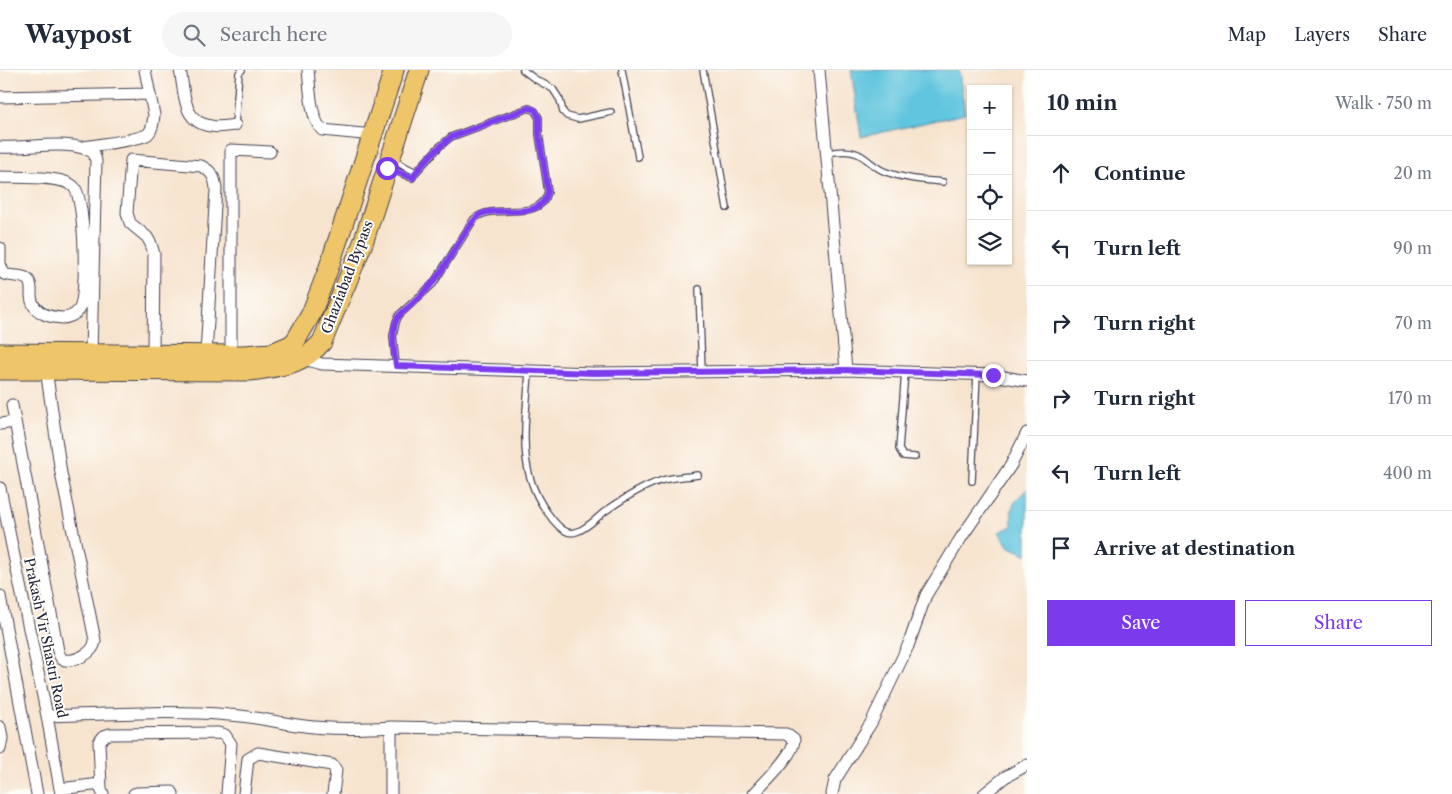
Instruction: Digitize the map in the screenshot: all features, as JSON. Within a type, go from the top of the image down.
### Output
[{"type":"highway","name":"Ghaziabad Bypass","points":[[0,353],[231,355],[272,353],[291,345],[296,340],[314,305],[394,70]]},
{"type":"highway","name":"Ghaziabad Bypass","points":[[0,370],[251,371],[286,365],[303,359],[312,353],[322,342],[345,288],[371,217],[419,70]]},
{"type":"highway","points":[[357,182],[380,189]]},
{"type":"highway","points":[[348,209],[371,217]]},
{"type":"street","points":[[0,148],[83,147],[146,135],[150,132],[153,123],[150,94],[144,70]]},
{"type":"street","points":[[180,70],[187,108],[196,122],[212,127],[235,125]]},
{"type":"street","points":[[308,70],[314,117],[317,125],[322,130],[373,135]]},
{"type":"street","points":[[819,70],[846,370]]},
{"type":"street","points":[[0,97],[150,94]]},
{"type":"street","points":[[83,147],[94,153],[96,161],[91,353]]},
{"type":"street","points":[[231,355],[231,150],[270,152]]},
{"type":"street","points":[[153,354],[154,254],[147,237],[130,224],[127,213],[131,160],[201,166],[209,170],[216,180],[206,354]]},
{"type":"street","points":[[0,178],[59,180],[74,186],[81,205],[84,270],[83,296],[80,310],[64,318],[47,316],[40,312],[34,307],[29,282],[25,278],[4,274],[0,264],[0,248]]},
{"type":"street","points":[[303,359],[322,364],[593,373],[846,370],[977,374],[1027,381]]},
{"type":"street","points":[[12,405],[58,652],[64,660],[85,655],[92,650],[95,640],[61,474],[46,369]]},
{"type":"street","points":[[0,424],[15,422]]},
{"type":"street","points":[[832,794],[835,780],[875,715],[908,646],[926,595],[961,538],[1011,465],[1027,433]]},
{"type":"street","name":"Prakash Vir Shastri Road","points":[[0,488],[48,716],[61,792]]},
{"type":"street","points":[[0,596],[37,794]]},
{"type":"street","points":[[48,716],[196,712],[332,729],[391,727],[786,734],[794,740],[794,746],[754,794]]},
{"type":"street","points":[[391,727],[391,794]]},
{"type":"street","points":[[0,728],[2,738],[0,749]]},
{"type":"street","points":[[61,792],[102,789],[99,742],[104,736],[110,734],[218,733],[225,735],[232,744],[227,794]]},
{"type":"street","points":[[244,794],[248,759],[258,752],[332,765],[336,770],[333,794]]},
{"type":"street","points":[[984,794],[1005,777],[1027,765]]},
{"type":"street","points":[[134,794],[172,792],[173,794]]},
{"type":"lane","points":[[235,125],[239,73],[242,70]]},
{"type":"lane","points":[[523,70],[535,80],[553,89],[560,100],[563,112],[567,116],[578,119],[611,112]]},
{"type":"lane","points":[[622,70],[638,156]]},
{"type":"lane","points":[[703,70],[727,208]]},
{"type":"lane","points":[[389,163],[412,178],[439,147],[451,137],[529,108],[535,110],[539,118],[539,134],[548,192],[546,201],[542,205],[517,211],[480,214],[474,219],[433,284],[399,315],[393,336],[396,366]]},
{"type":"lane","points":[[826,153],[848,151],[860,154],[874,166],[908,180],[943,182]]},
{"type":"lane","points":[[389,163],[416,172]]},
{"type":"lane","points":[[698,289],[702,372]]},
{"type":"lane","points":[[529,371],[524,451],[528,470],[533,488],[539,500],[552,519],[567,532],[578,532],[626,498],[661,480],[698,475]]},
{"type":"lane","points":[[905,372],[899,449],[903,456],[915,456]]},
{"type":"lane","points":[[972,481],[977,374]]},
{"type":"water","points":[[851,70],[959,70],[965,114],[861,137]]},
{"type":"water","points":[[1027,489],[1027,555],[1008,546],[999,532],[1012,526],[1012,509],[1018,497]]},
{"type":"route","points":[[387,168],[413,178],[432,154],[451,137],[529,108],[535,110],[539,118],[539,134],[548,192],[546,201],[542,205],[532,208],[517,211],[490,212],[480,214],[474,219],[433,284],[399,315],[393,336],[396,366],[593,373],[846,370],[993,375]]}]
